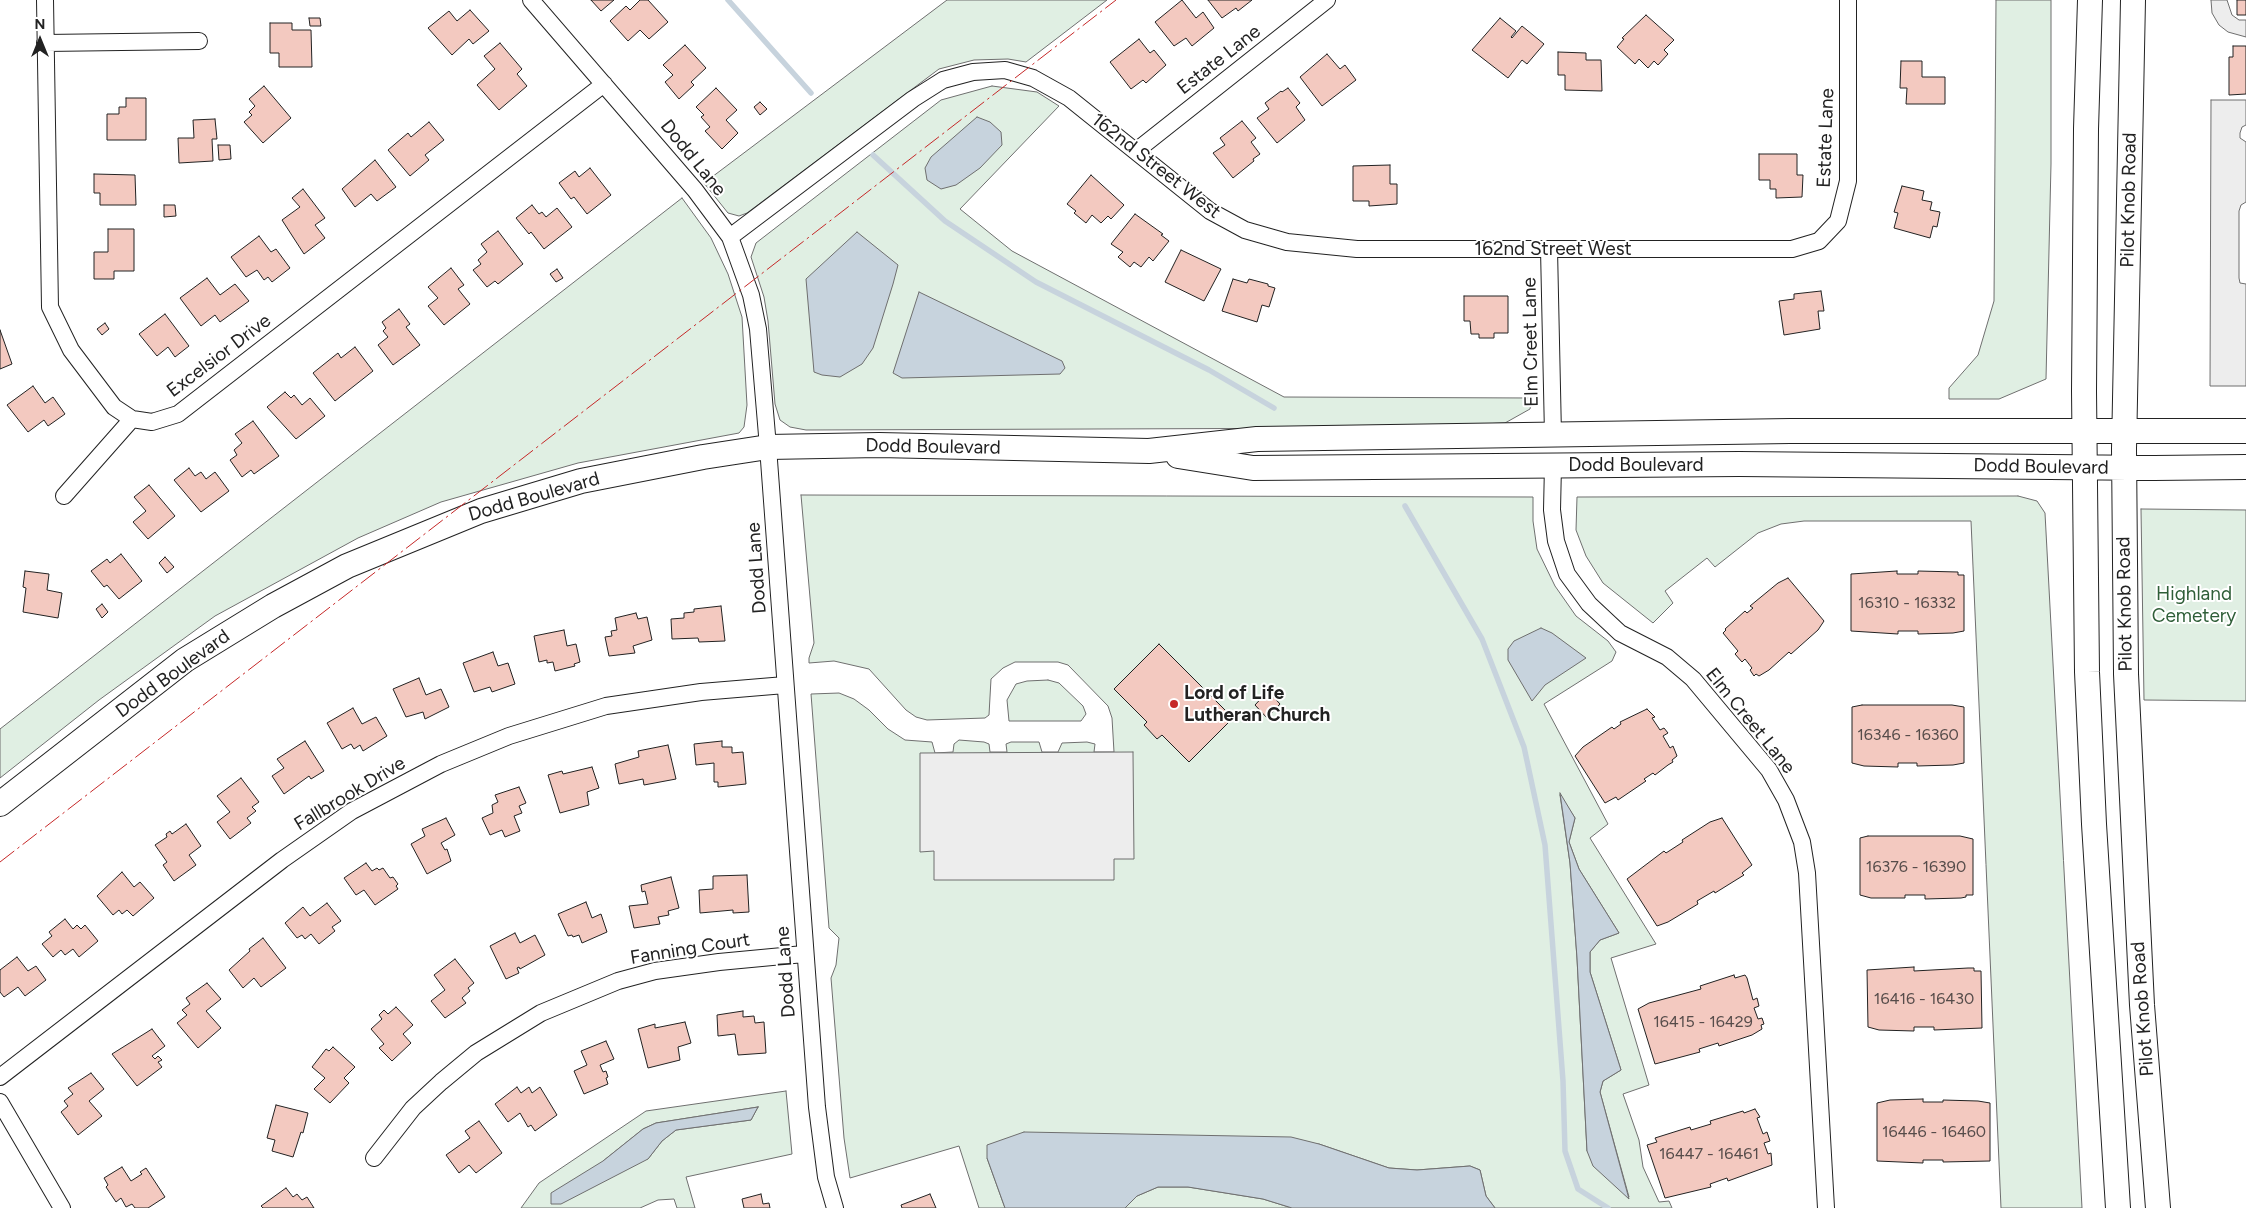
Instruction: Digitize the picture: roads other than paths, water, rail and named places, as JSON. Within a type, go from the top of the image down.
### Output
[{"type":"street","points":[[45,0],[50,308],[71,350],[114,407],[132,419],[64,496]]},
{"type":"street","name":"Dodd Lane","points":[[531,0],[695,190],[730,237],[751,295],[758,329],[768,447],[804,954],[817,1107],[826,1177],[835,1208]]},
{"type":"street","name":"Estate Lane","points":[[1136,151],[1327,0]]},
{"type":"street","name":"Estate Lane","points":[[1792,249],[1819,241],[1838,221],[1848,181],[1848,0]]},
{"type":"street","name":"Pilot Knob Road","points":[[2090,0],[2086,129],[2084,430],[2087,672],[2094,824],[2118,1208]]},
{"type":"street","name":"Pilot Knob Road","points":[[2133,0],[2124,430],[2126,674],[2142,1005],[2158,1208]]},
{"type":"street","points":[[46,43],[199,41]]},
{"type":"street","name":"162nd Street West","points":[[730,237],[913,99],[942,80],[973,72],[1005,70],[1033,78],[1069,98],[1210,210],[1245,230],[1287,242],[1358,249],[1792,249]]},
{"type":"street","name":"Excelsior Drive","points":[[132,419],[152,422],[178,414],[604,84]]},
{"type":"street","name":"Elm Creet Lane","points":[[1549,249],[1553,435]]},
{"type":"street","points":[[2124,430],[2246,431]]},
{"type":"street","name":"Dodd Boulevard","points":[[0,804],[185,660],[273,606],[347,566],[481,511],[580,481],[703,457],[768,447],[879,445],[1149,451],[1258,439],[1790,431],[2124,430]]},
{"type":"street","name":"Dodd Boulevard","points":[[1149,451],[1253,468],[1739,464],[2124,468]]},
{"type":"street","name":"Elm Creet Lane","points":[[1553,465],[1552,510],[1556,541],[1567,574],[1588,604],[1620,632],[1667,657],[1693,680],[1769,770],[1786,800],[1802,842],[1807,873],[1826,1208]]},
{"type":"street","points":[[2124,468],[2246,467]]},
{"type":"street","name":"Fallbrook Drive","points":[[0,1077],[282,860],[352,811],[441,764],[510,736],[606,706],[701,692],[786,685]]},
{"type":"street","name":"Fanning Court","points":[[374,1158],[413,1108],[441,1082],[476,1053],[541,1013],[618,981],[655,972],[719,962],[804,954]]},
{"type":"street","points":[[0,1102],[62,1208]]},
{"type":"waterway","points":[[728,0],[811,93]]},
{"type":"waterway","points":[[873,155],[945,221],[1036,282],[1209,370],[1274,408]]},
{"type":"waterway","points":[[1405,506],[1482,639],[1524,747],[1545,845],[1563,1081],[1565,1151],[1578,1189],[1608,1208]]},
{"type":"place","name":"Lord of Life Lutheran Church","points":[[1174,704]]},
{"type":"park label","name":"Highland Cemetery","points":[[2194,605]]}]
